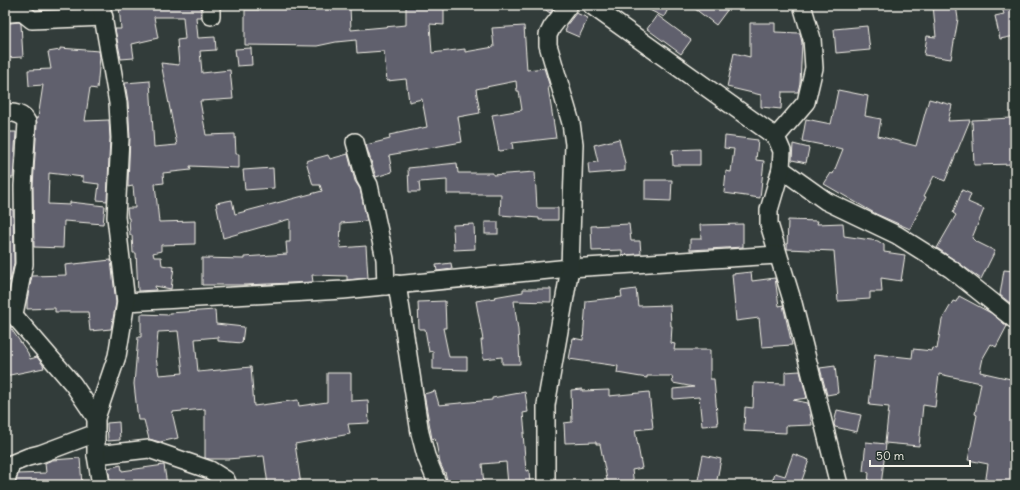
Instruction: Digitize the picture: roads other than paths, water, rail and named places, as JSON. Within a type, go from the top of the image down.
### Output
[{"type":"street","points":[[9,5],[10,13],[22,12],[32,20],[103,11],[118,103],[120,138],[116,216],[126,302],[117,356],[96,425],[96,455],[101,485]]},
{"type":"street","points":[[546,485],[546,405],[570,268],[574,144],[571,123],[548,45],[548,35],[552,27],[569,5]]},
{"type":"street","points":[[591,5],[776,137],[782,151],[781,169],[769,210],[769,224],[793,302],[839,485]]},
{"type":"street","points":[[776,137],[806,102],[814,68],[812,39],[802,5]]},
{"type":"street","points":[[5,113],[21,115],[25,117],[27,122],[23,186],[24,264],[9,310],[73,384],[96,425]]},
{"type":"street","points":[[355,142],[365,178],[369,185],[392,285],[420,433],[426,456],[438,485]]},
{"type":"street","points":[[781,169],[826,201],[897,235],[951,269],[1015,320]]},
{"type":"street","points":[[126,302],[335,290],[570,268],[778,254]]},
{"type":"street","points":[[5,485],[11,464],[28,456],[40,454],[96,425]]},
{"type":"street","points":[[96,455],[149,449],[210,470],[226,480],[228,485]]}]
